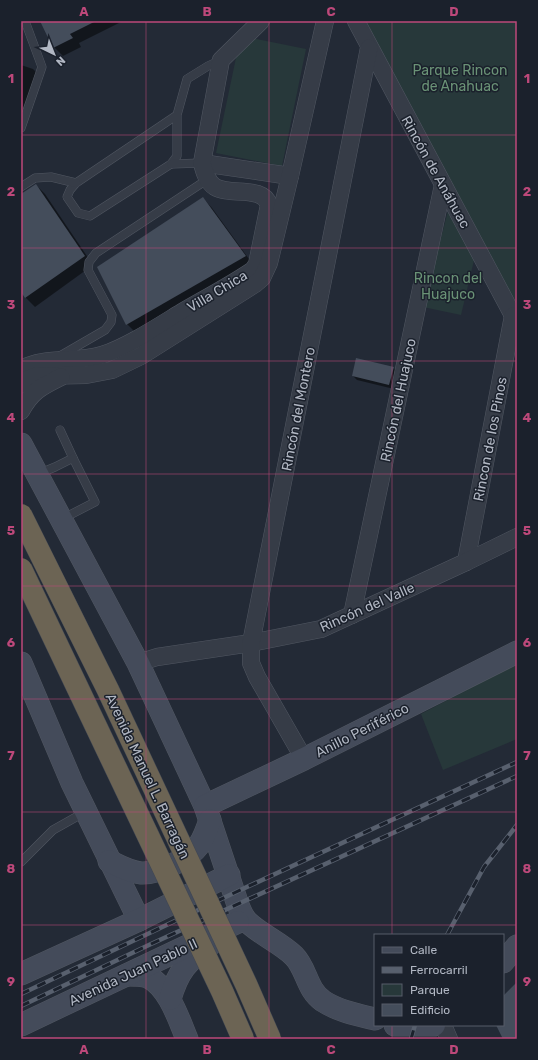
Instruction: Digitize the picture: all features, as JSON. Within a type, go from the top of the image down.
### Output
[{"type":"highway","name":"Avenida Manuel L. Barragán","points":[[21,515],[111,698],[243,977],[270,1039]]},
{"type":"highway","name":"Avenida Manuel L. Barragán","points":[[21,569],[219,984],[243,1039]]},
{"type":"street","points":[[261,21],[221,60],[204,169],[290,176]]},
{"type":"street","name":"Villa Chica","points":[[24,365],[102,355],[259,272],[269,263],[325,21]]},
{"type":"street","name":"Rincón de Anáhuac","points":[[356,21],[369,48],[515,319]]},
{"type":"street","name":"Rincón del Montero","points":[[304,759],[257,677],[251,663],[251,643],[369,48]]},
{"type":"street","name":"Villa Chica","points":[[21,384],[36,376],[86,375],[112,370],[141,356],[255,284],[259,272],[257,264],[269,205],[268,200],[263,195],[257,193],[225,190],[215,187],[204,169]]},
{"type":"street","name":"Rincón del Huajuco","points":[[352,615],[443,185]]},
{"type":"street","name":"Rincon de los Pinos","points":[[466,562],[515,319]]},
{"type":"street","points":[[118,347],[130,361]]},
{"type":"street","points":[[21,411],[28,399],[36,390],[65,376]]},
{"type":"street","points":[[21,444],[138,663],[208,813],[238,905],[252,924],[295,956],[314,993],[332,1006],[374,1019]]},
{"type":"street","name":"Rincón del Valle","points":[[138,663],[157,657],[251,643],[321,629],[517,537]]},
{"type":"street","name":"Anillo Periférico","points":[[208,813],[304,759],[517,652]]},
{"type":"street","points":[[21,663],[86,812],[139,920]]},
{"type":"street","points":[[109,861],[125,869],[142,873],[155,871],[168,866],[191,853],[199,846],[206,833],[208,813]]},
{"type":"street","points":[[21,974],[139,920],[229,875]]},
{"type":"street","points":[[170,999],[174,982],[185,966],[205,948],[235,930],[247,928],[252,924]]},
{"type":"street","name":"Avenida Juan Pablo II","points":[[21,1025],[127,975],[252,924]]},
{"type":"street","points":[[504,961],[517,946]]},
{"type":"street","points":[[127,975],[150,978],[158,984],[170,999],[187,1039]]},
{"type":"street","points":[[404,1026],[433,1029],[449,1039]]},
{"type":"lane","points":[[21,128],[42,67],[25,21]]},
{"type":"lane","points":[[177,115],[76,183],[70,190],[67,197],[78,213],[90,216],[171,164],[177,156],[178,151],[177,115],[187,79],[221,60]]},
{"type":"lane","points":[[54,360],[105,330],[111,322],[112,315],[88,270],[88,262],[96,253],[202,183],[204,169],[171,164]]},
{"type":"lane","points":[[21,187],[35,178],[51,176],[76,183]]},
{"type":"lane","points":[[60,430],[95,502],[61,520]]},
{"type":"lane","points":[[37,474],[73,458]]},
{"type":"lane","points":[[21,862],[53,830],[86,812]]},
{"type":"green space","name":"Parque Rincon de Anahuac","points":[[363,21],[517,21],[517,305]]},
{"type":"green space","points":[[251,38],[306,49],[282,166],[216,153],[237,53]]},
{"type":"green space","name":"Rincon del Huajuco","points":[[448,211],[475,256],[461,315],[423,307]]},
{"type":"green space","points":[[517,663],[517,739],[443,770],[421,714]]},
{"type":"building","points":[[40,21],[96,21],[70,34],[73,38],[53,48]]},
{"type":"building","points":[[36,184],[85,256],[25,298],[21,292],[21,194]]},
{"type":"building","points":[[203,197],[246,256],[126,325],[97,267]]},
{"type":"building","points":[[356,358],[394,367],[389,385],[352,376]]},
{"type":"building","points":[[517,982],[517,1039],[503,1039],[496,1026],[504,1026],[504,995]]},
{"type":"railway","points":[[21,994],[234,893],[517,762]]},
{"type":"railway","points":[[21,1006],[151,944],[517,776]]},
{"type":"railway","points":[[448,934],[484,867],[517,825]]},
{"type":"railway","points":[[411,1039],[415,1026]]}]
